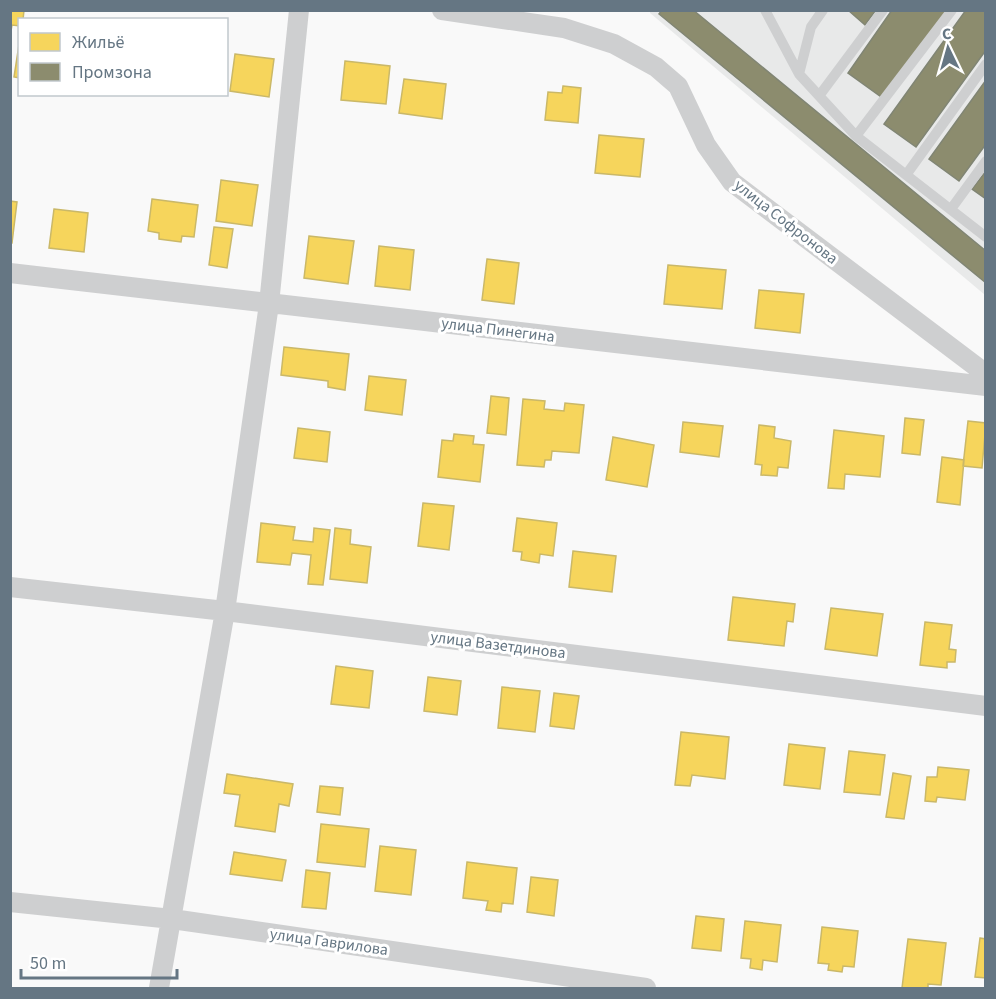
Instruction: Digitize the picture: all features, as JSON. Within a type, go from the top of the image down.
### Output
[{"type":"street","points":[[159,988],[225,611],[269,304],[299,10]]},
{"type":"street","name":"улица Софронова","points":[[442,10],[564,28],[614,44],[656,68],[678,86],[706,145],[732,182],[986,374]]},
{"type":"street","name":"улица Пинегина","points":[[10,273],[986,386]]},
{"type":"street","name":"улица Вазетдинова","points":[[10,587],[225,611],[986,706]]},
{"type":"street","name":"улица Гаврилова","points":[[10,902],[172,919],[638,988]]},
{"type":"lane","points":[[765,10],[799,74],[856,136],[986,237]]},
{"type":"lane","points":[[799,74],[811,27],[823,10]]},
{"type":"lane","points":[[819,96],[883,10]]},
{"type":"lane","points":[[856,136],[952,10]]},
{"type":"lane","points":[[906,176],[986,64]]},
{"type":"lane","points":[[951,209],[986,161]]},
{"type":"shaded area","points":[[650,10],[985,11],[985,295],[650,13]]},
{"type":"building: Жильё","points":[[10,10],[24,10],[23,18],[18,18],[18,26],[12,25],[10,36]]},
{"type":"building: Жильё","points":[[18,51],[18,78],[14,77]]},
{"type":"building: Жильё","points":[[235,54],[274,59],[269,97],[230,91]]},
{"type":"building: Жильё","points":[[345,61],[390,66],[386,104],[341,100]]},
{"type":"building: Жильё","points":[[404,79],[446,84],[442,119],[399,113]]},
{"type":"building: Жильё","points":[[563,86],[581,88],[578,123],[545,120],[548,92],[562,93]]},
{"type":"building: Жильё","points":[[599,135],[644,139],[640,177],[595,173]]},
{"type":"building: Жильё","points":[[221,180],[258,185],[252,226],[216,221]]},
{"type":"building: Жильё","points":[[152,199],[198,205],[194,237],[182,236],[181,242],[159,239],[159,233],[148,231]]},
{"type":"building: Жильё","points":[[10,201],[17,202],[12,243],[10,243]]},
{"type":"building: Жильё","points":[[54,209],[88,213],[84,252],[49,248]]},
{"type":"building: Жильё","points":[[214,227],[233,229],[227,268],[209,265]]},
{"type":"building: Жильё","points":[[309,236],[354,241],[348,284],[304,278]]},
{"type":"building: Жильё","points":[[379,246],[414,250],[410,290],[375,286]]},
{"type":"building: Жильё","points":[[487,259],[519,263],[514,304],[482,300]]},
{"type":"building: Жильё","points":[[668,265],[726,270],[722,309],[664,304]]},
{"type":"building: Жильё","points":[[759,290],[804,294],[800,333],[755,328]]},
{"type":"building: Жильё","points":[[284,347],[349,354],[345,390],[328,387],[328,381],[281,375]]},
{"type":"building: Жильё","points":[[369,376],[406,380],[402,415],[365,410]]},
{"type":"building: Жильё","points":[[491,396],[509,398],[506,435],[487,433]]},
{"type":"building: Жильё","points":[[523,399],[545,401],[544,409],[564,411],[565,403],[584,405],[579,453],[552,451],[551,460],[545,460],[544,467],[517,465]]},
{"type":"building: Жильё","points":[[905,418],[924,420],[920,455],[902,453]]},
{"type":"building: Жильё","points":[[968,421],[986,423],[982,468],[963,466]]},
{"type":"building: Жильё","points":[[683,422],[723,426],[719,457],[680,452]]},
{"type":"building: Жильё","points":[[759,425],[775,427],[774,438],[791,441],[788,468],[778,467],[777,476],[761,475],[762,465],[755,464]]},
{"type":"building: Жильё","points":[[298,428],[330,432],[327,462],[294,458]]},
{"type":"building: Жильё","points":[[834,430],[884,436],[880,477],[845,474],[844,489],[828,488]]},
{"type":"building: Жильё","points":[[454,434],[474,436],[473,444],[484,445],[480,482],[438,477],[442,440],[453,441]]},
{"type":"building: Жильё","points":[[613,437],[654,445],[647,487],[606,480]]},
{"type":"building: Жильё","points":[[942,457],[964,460],[960,505],[937,502]]},
{"type":"building: Жильё","points":[[423,503],[454,506],[449,550],[418,546]]},
{"type":"building: Жильё","points":[[517,518],[557,523],[553,556],[540,554],[539,563],[521,560],[522,552],[513,551]]},
{"type":"building: Жильё","points":[[261,523],[295,527],[293,540],[313,542],[314,528],[330,530],[323,585],[308,584],[311,555],[292,553],[290,565],[257,562]]},
{"type":"building: Жильё","points":[[335,528],[351,530],[350,544],[371,547],[367,583],[330,579]]},
{"type":"building: Жильё","points":[[573,551],[616,556],[612,592],[569,587]]},
{"type":"building: Жильё","points":[[733,597],[795,604],[793,622],[787,621],[784,646],[728,640]]},
{"type":"building: Жильё","points":[[831,608],[883,614],[877,656],[825,649]]},
{"type":"building: Жильё","points":[[925,622],[952,625],[949,649],[956,650],[955,662],[947,662],[947,668],[920,665]]},
{"type":"building: Жильё","points":[[336,666],[373,671],[369,708],[331,704]]},
{"type":"building: Жильё","points":[[428,677],[461,681],[457,715],[424,711]]},
{"type":"building: Жильё","points":[[502,687],[540,691],[535,732],[498,728]]},
{"type":"building: Жильё","points":[[554,693],[579,696],[574,729],[550,726]]},
{"type":"building: Жильё","points":[[681,732],[729,737],[725,779],[692,775],[690,786],[675,785]]},
{"type":"building: Жильё","points":[[789,744],[825,748],[820,789],[784,785]]},
{"type":"building: Жильё","points":[[849,751],[885,755],[880,795],[844,792]]},
{"type":"building: Жильё","points":[[938,767],[969,770],[965,800],[937,797],[936,802],[925,801],[927,777],[937,777]]},
{"type":"building: Жильё","points":[[893,773],[911,776],[904,819],[886,817]]},
{"type":"building: Жильё","points":[[227,774],[293,784],[289,806],[279,804],[275,832],[235,826],[240,795],[224,793]]},
{"type":"building: Жильё","points":[[320,786],[343,788],[340,815],[317,812]]},
{"type":"building: Жильё","points":[[321,824],[369,829],[365,867],[317,862]]},
{"type":"building: Жильё","points":[[380,846],[416,850],[411,895],[375,891]]},
{"type":"building: Жильё","points":[[234,852],[286,860],[282,881],[230,874]]},
{"type":"building: Жильё","points":[[467,862],[517,868],[513,904],[502,903],[501,912],[486,910],[488,901],[463,898]]},
{"type":"building: Жильё","points":[[306,870],[330,873],[326,909],[302,907]]},
{"type":"building: Жильё","points":[[531,877],[558,880],[554,916],[527,912]]},
{"type":"building: Жильё","points":[[696,916],[724,919],[721,951],[692,948]]},
{"type":"building: Жильё","points":[[745,921],[781,925],[777,962],[763,960],[762,970],[750,968],[751,959],[741,958]]},
{"type":"building: Жильё","points":[[822,927],[858,931],[854,967],[843,966],[842,972],[828,970],[829,964],[818,963]]},
{"type":"building: Жильё","points":[[980,938],[986,939],[986,978],[975,977]]},
{"type":"building: Жильё","points":[[908,939],[946,943],[941,985],[928,984],[928,988],[902,988]]},
{"type":"building: Промзона","points":[[662,10],[693,10],[986,251],[986,283],[659,14]]},
{"type":"building: Промзона","points":[[848,10],[876,10],[865,25]]},
{"type":"building: Промзона","points":[[892,10],[947,10],[884,99],[848,73]]},
{"type":"building: Промзона","points":[[966,10],[986,10],[986,50],[916,147],[884,124]]},
{"type":"building: Промзона","points":[[986,80],[986,144],[959,181],[929,159]]},
{"type":"building: Промзона","points":[[986,171],[986,199],[972,189]]}]
